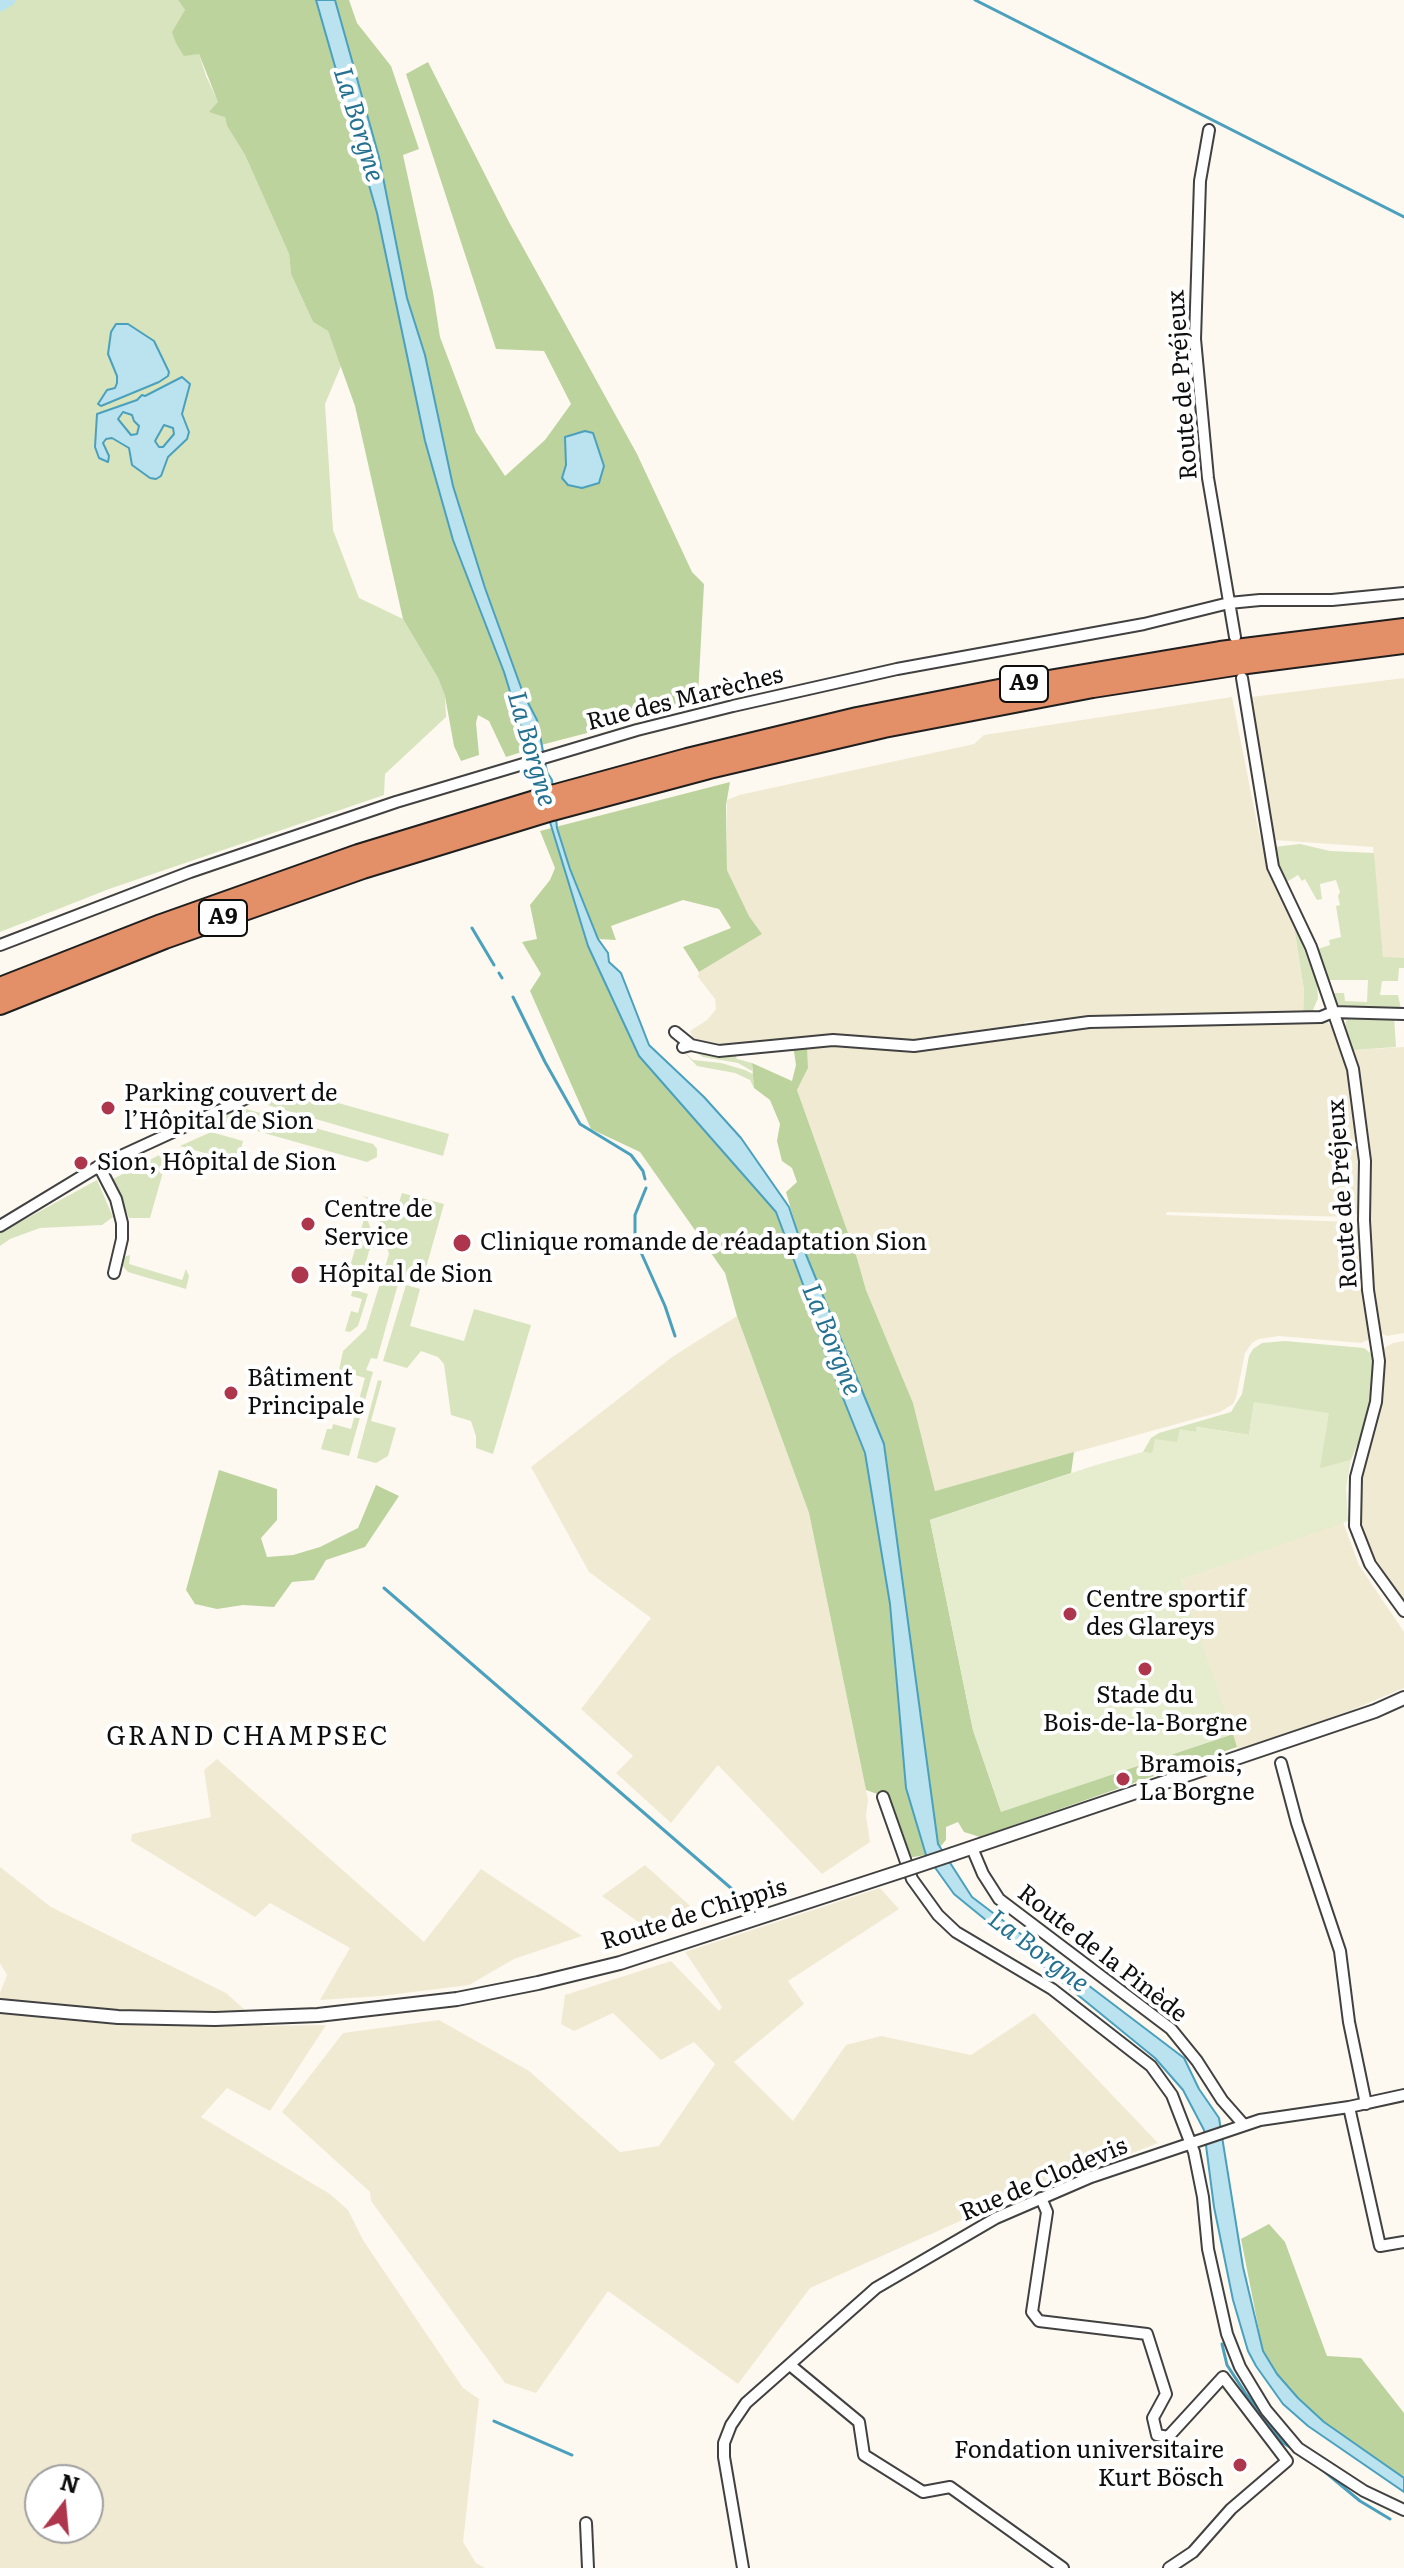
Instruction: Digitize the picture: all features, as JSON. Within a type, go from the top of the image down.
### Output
[{"type":"highway","name":"A9","points":[[0,987],[271,884],[857,717],[1046,680],[1220,651],[1404,628]]},
{"type":"highway","name":"A9","points":[[651,776],[1015,702],[1232,666],[1404,644]]},
{"type":"highway","name":"A9","points":[[0,1005],[92,967],[448,834]]},
{"type":"highway","points":[[0,1013],[92,967]]},
{"type":"street","name":"Route de Préjeux","points":[[1209,130],[1200,181],[1195,339],[1208,478],[1235,637]]},
{"type":"street","name":"Rue des Marèches","points":[[0,945],[190,872],[469,779],[637,730],[828,684],[1144,624],[1229,603],[1332,600],[1404,593]]},
{"type":"street","name":"Route de Préjeux","points":[[1242,678],[1273,867],[1311,947],[1353,1069],[1365,1161],[1365,1255],[1379,1361],[1376,1402],[1356,1477],[1355,1526],[1370,1564],[1404,1611]]},
{"type":"street","points":[[675,1032],[687,1046],[719,1051],[833,1040],[914,1046],[1089,1022],[1321,1017],[1333,1012],[1404,1014]]},
{"type":"street","points":[[0,1226],[99,1166],[260,1092]]},
{"type":"street","points":[[99,1166],[116,1199],[122,1223],[122,1239],[114,1273]]},
{"type":"street","name":"Route de Chippis","points":[[0,2006],[118,2017],[215,2019],[318,2015],[443,2001],[538,1983],[620,1963],[972,1848],[1404,1701]]},
{"type":"street","points":[[1281,1763],[1297,1823],[1340,1951],[1349,2022],[1366,2104]]},
{"type":"street","points":[[883,1797],[912,1879],[938,1915],[956,1932],[1052,1989],[1127,2044],[1151,2066],[1172,2095],[1192,2143],[1198,2166],[1208,2249],[1227,2334],[1240,2367],[1266,2410],[1298,2448],[1364,2491],[1404,2510]]},
{"type":"street","name":"Route de la Pinède","points":[[972,1848],[983,1874],[999,1899],[1171,2029],[1244,2125]]},
{"type":"street","name":"Rue de Clodevis","points":[[743,2568],[726,2478],[724,2443],[737,2413],[876,2288],[968,2232],[1091,2177],[1244,2125],[1404,2095]]},
{"type":"street","points":[[1349,2107],[1380,2246],[1404,2242]]},
{"type":"street","points":[[1041,2198],[1047,2212],[1032,2312],[1039,2321],[1147,2334],[1166,2394],[1153,2418],[1157,2435],[1168,2437],[1223,2377],[1287,2461],[1231,2509],[1193,2552],[1169,2568]]},
{"type":"street","points":[[790,2365],[859,2422],[864,2455],[923,2492],[950,2487],[1063,2568]]},
{"type":"street","points":[[586,2523],[588,2568]]},
{"type":"shaded area","points":[[1404,678],[1404,958],[1383,958],[1373,847],[1274,840],[1251,697]]},
{"type":"shaded area","points":[[1232,697],[1259,833],[1278,892],[1293,920],[1304,990],[1303,1015],[1092,1016],[1024,1022],[1024,1027],[919,1043],[725,1048],[695,1043],[690,1031],[707,1020],[716,1009],[715,999],[698,977],[699,972],[762,934],[749,916],[727,870],[727,800],[974,744],[984,735]]},
{"type":"shaded area","points":[[1325,1020],[1333,1028],[1349,1072],[1359,1152],[1360,1204],[1357,1213],[1349,1217],[1167,1212],[1166,1215],[1352,1222],[1359,1228],[1370,1339],[1361,1343],[1279,1336],[1259,1339],[1245,1353],[1233,1404],[1220,1412],[935,1491],[913,1403],[866,1290],[797,1090],[808,1068],[807,1044],[912,1049],[1095,1024]]},
{"type":"shaded area","points":[[1404,1047],[1404,1333],[1387,1336],[1380,1333],[1372,1284],[1370,1142],[1353,1050]]},
{"type":"shaded area","points":[[737,1316],[809,1513],[868,1800],[866,1816],[870,1842],[822,1874],[718,1765],[671,1823],[616,1773],[633,1756],[581,1709],[651,1618],[589,1572],[531,1467],[672,1357]]},
{"type":"shaded area","points":[[1404,1341],[1404,1603],[1374,1559],[1360,1518],[1357,1494],[1383,1392],[1384,1348]]},
{"type":"shaded area","points":[[1343,1522],[1359,1565],[1404,1632],[1404,1688],[1347,1712],[1238,1750],[1181,1580]]},
{"type":"shaded area","points":[[217,1759],[424,1942],[481,1869],[582,1936],[514,1959],[469,1985],[320,2000],[350,1948],[270,1903],[255,1917],[131,1841],[132,1834],[211,1817],[204,1770]]},
{"type":"shaded area","points":[[645,1865],[698,1913],[648,1929],[602,1896]]},
{"type":"shaded area","points":[[0,1867],[51,1907],[226,1993],[263,2026],[326,2025],[270,2111],[227,2088],[201,2117],[330,2194],[348,2210],[363,2240],[463,2388],[479,2399],[463,2542],[476,2563],[485,2568],[0,2568],[0,1993],[7,1975],[0,1963]]},
{"type":"shaded area","points":[[880,1888],[899,1909],[788,1981],[804,2004],[734,2062],[793,2121],[846,2045],[881,2036],[971,2055],[1034,2013],[1158,2143],[976,2214],[810,2288],[738,2384],[608,2291],[536,2393],[505,2383],[371,2201],[370,2192],[282,2112],[343,2033],[439,2020],[529,2071],[620,2152],[659,2146],[715,2064],[694,2042],[661,2060],[613,2013],[574,2031],[561,2024],[565,1995],[671,1961],[719,2011],[722,2007],[685,1952]]},
{"type":"green space","points":[[0,0],[178,0],[185,10],[206,76],[227,126],[245,155],[289,254],[291,274],[313,322],[328,331],[341,366],[325,404],[333,530],[359,598],[403,619],[438,678],[445,696],[446,717],[385,774],[384,795],[109,889],[0,932]]},
{"type":"green space","points":[[178,0],[316,0],[377,213],[425,441],[453,540],[504,672],[528,750],[506,757],[489,721],[478,715],[479,755],[461,761],[454,746],[445,696],[438,678],[403,619],[355,406],[328,331],[313,322],[291,274],[289,254],[225,117],[209,112],[218,102],[199,54],[184,56],[176,43],[172,32],[185,10]]},
{"type":"green space","points":[[335,0],[349,0],[357,23],[391,66],[419,149],[403,155],[440,337],[476,432],[505,476],[545,440],[571,404],[544,351],[496,349],[406,74],[428,62],[509,222],[637,454],[692,572],[704,584],[698,696],[690,707],[600,713],[591,732],[541,745],[537,720],[523,693],[485,588],[453,486],[425,355],[407,298],[379,157]]},
{"type":"green space","points":[[730,782],[726,805],[727,870],[749,916],[762,934],[699,972],[683,947],[731,928],[719,909],[683,900],[611,926],[616,940],[598,939],[589,946],[639,1056],[776,1212],[804,1287],[825,1353],[865,1453],[890,1604],[906,1788],[926,1855],[907,1858],[889,1798],[866,1790],[809,1513],[737,1316],[725,1273],[640,1152],[591,1129],[530,991],[541,974],[522,942],[537,939],[530,905],[550,880],[555,868],[540,831]]},
{"type":"green space","points":[[1300,844],[1330,851],[1374,853],[1383,957],[1404,958],[1404,968],[1399,968],[1398,981],[1382,981],[1380,995],[1398,995],[1401,1009],[1337,1005],[1333,993],[1344,993],[1345,1001],[1367,1002],[1368,980],[1328,980],[1318,949],[1330,945],[1329,940],[1341,937],[1336,906],[1340,905],[1340,892],[1336,880],[1320,884],[1322,899],[1317,900],[1305,879],[1302,881],[1298,875],[1285,883],[1274,847]]},
{"type":"green space","points":[[1293,920],[1317,984],[1318,998],[1311,1015],[1303,1015],[1304,990]]},
{"type":"green space","points":[[1352,1016],[1394,1017],[1396,1047],[1353,1050],[1345,1027]]},
{"type":"green space","points":[[807,1044],[808,1068],[797,1090],[866,1290],[913,1403],[935,1491],[1074,1452],[1071,1473],[930,1520],[973,1730],[1001,1811],[1233,1734],[1237,1747],[980,1837],[964,1832],[958,1822],[946,1827],[946,1840],[940,1847],[938,1844],[884,1444],[800,1240],[786,1192],[797,1182],[792,1168],[782,1161],[777,1141],[780,1124],[770,1100],[754,1088],[752,1063],[792,1081],[796,1065],[793,1045]]},
{"type":"green space","points":[[681,1049],[693,1060],[721,1063],[753,1074],[754,1088],[750,1080],[735,1073],[697,1066]]},
{"type":"green space","points":[[692,1050],[717,1054],[734,1052],[737,1059],[752,1063],[752,1071],[738,1063],[703,1057]]},
{"type":"green space","points":[[288,1089],[449,1134],[443,1156],[264,1104],[266,1098]]},
{"type":"green space","points":[[246,1109],[373,1144],[377,1157],[367,1162],[223,1119],[224,1114]]},
{"type":"green space","points":[[211,1132],[243,1141],[237,1162],[180,1146]]},
{"type":"green space","points":[[163,1153],[177,1155],[174,1165],[165,1165],[150,1218],[129,1218],[113,1179]]},
{"type":"green space","points":[[97,1180],[113,1217],[102,1225],[40,1228],[0,1246],[0,1233]]},
{"type":"green space","points":[[402,1193],[444,1204],[422,1282],[400,1277],[377,1359],[371,1358],[366,1370],[373,1372],[349,1456],[321,1449],[327,1429],[332,1429],[333,1424],[351,1429],[365,1378],[339,1370],[343,1351],[366,1329],[389,1254],[378,1214],[370,1200],[362,1196],[398,1205]]},
{"type":"green space","points":[[344,1201],[364,1209],[377,1248],[369,1251],[358,1291],[368,1294],[358,1326],[350,1332],[345,1331],[351,1311],[358,1313],[362,1299],[351,1296],[356,1278],[350,1266],[365,1216],[341,1208]]},
{"type":"green space","points":[[130,1255],[129,1264],[182,1280],[186,1269],[189,1276],[186,1289],[128,1272],[122,1265],[124,1257]]},
{"type":"green space","points":[[406,1285],[420,1289],[410,1326],[464,1341],[474,1309],[531,1325],[493,1454],[476,1448],[471,1421],[451,1415],[444,1364],[438,1357],[421,1351],[407,1368],[383,1361]]},
{"type":"green space","points":[[1285,1341],[1364,1348],[1374,1356],[1373,1394],[1365,1426],[1351,1460],[1320,1469],[1254,1403],[1249,1435],[1197,1427],[1196,1432],[1180,1430],[1178,1442],[1153,1454],[1143,1452],[1151,1438],[1159,1433],[1231,1412],[1242,1394],[1253,1349],[1262,1343]]},
{"type":"green space","points":[[378,1380],[382,1381],[371,1421],[396,1428],[388,1456],[376,1463],[357,1458]]},
{"type":"green space","name":"Centre sportif des Glareys","points":[[1254,1402],[1329,1413],[1320,1468],[1351,1460],[1346,1488],[1348,1521],[1181,1580],[1233,1734],[1001,1812],[973,1730],[930,1520],[1096,1465],[1143,1452],[1152,1453],[1155,1439],[1177,1442],[1180,1429],[1196,1432],[1196,1427],[1249,1435]]},
{"type":"green space","points":[[219,1470],[277,1489],[277,1520],[261,1538],[267,1557],[293,1555],[320,1547],[358,1528],[376,1485],[399,1496],[365,1547],[326,1560],[314,1580],[292,1582],[274,1607],[243,1605],[217,1609],[195,1604],[186,1590]]},
{"type":"green space","points":[[1269,2224],[1285,2242],[1327,2356],[1361,2358],[1404,2413],[1404,2478],[1324,2422],[1277,2374],[1263,2351],[1241,2239]]},
{"type":"water","name":"La Borgne","points":[[316,0],[335,0],[379,157],[407,298],[425,355],[453,486],[485,588],[523,693],[537,720],[547,772],[552,780],[557,828],[570,869],[598,939],[608,953],[609,962],[621,973],[649,1045],[704,1097],[741,1138],[789,1207],[884,1444],[938,1844],[972,1897],[1184,2058],[1199,2089],[1219,2118],[1243,2267],[1263,2351],[1277,2374],[1324,2422],[1404,2478],[1404,2492],[1308,2426],[1283,2404],[1256,2366],[1248,2351],[1233,2300],[1214,2207],[1204,2130],[1183,2090],[1155,2058],[954,1894],[926,1855],[906,1788],[890,1604],[865,1453],[825,1353],[776,1212],[639,1056],[588,946],[504,672],[453,540],[425,441],[377,213]]},
{"type":"water","points":[[116,324],[128,324],[154,341],[169,372],[159,382],[101,406],[98,404],[107,390],[115,388],[117,383],[108,354],[111,332]]},
{"type":"water","points":[[182,377],[190,384],[182,414],[189,432],[187,439],[168,457],[161,476],[156,479],[132,465],[129,448],[112,438],[103,443],[109,456],[108,462],[99,458],[95,447],[97,414],[145,396]],"holes":[[[123,412],[132,415],[139,426],[137,434],[131,435],[118,419]],[[164,425],[173,428],[174,434],[163,447],[159,447],[155,441]]]},
{"type":"water","points":[[585,431],[593,433],[604,466],[599,483],[582,488],[568,485],[562,478],[566,465],[565,437]]},
{"type":"waterway","points":[[0,6],[10,0]]},
{"type":"waterway","points":[[975,0],[1404,217]]},
{"type":"waterway","points":[[472,928],[494,965]]},
{"type":"waterway","points":[[499,973],[502,978]]},
{"type":"waterway","points":[[513,997],[580,1124],[631,1155],[645,1179]]},
{"type":"waterway","points":[[646,1188],[635,1215],[635,1239],[675,1336]]},
{"type":"waterway","points":[[384,1588],[747,1902]]},
{"type":"waterway","points":[[1222,2344],[1227,2365],[1246,2394],[1282,2442],[1293,2449]]},
{"type":"waterway","points":[[494,2421],[572,2455]]},
{"type":"waterway","points":[[1319,2467],[1360,2501],[1390,2519]]},
{"type":"place","name":"Parking couvert de l’Hôpital de Sion","points":[[108,1108]]},
{"type":"place","name":"Sion, Hôpital de Sion","points":[[81,1163]]},
{"type":"place","name":"Centre de Service","points":[[308,1224]]},
{"type":"place","name":"Clinique romande de réadaptation Sion","points":[[462,1243]]},
{"type":"place","name":"Hôpital de Sion","points":[[300,1275]]},
{"type":"place","name":"Bâtiment Principale","points":[[231,1393]]},
{"type":"place","name":"Centre sportif des Glareys","points":[[1070,1614]]},
{"type":"place","name":"Stade du Bois-de-la-Borgne","points":[[1145,1669]]},
{"type":"place","name":"Bramois, La Borgne","points":[[1123,1779]]},
{"type":"place","name":"Fondation universitaire Kurt Bösch","points":[[1240,2465]]},
{"type":"district","name":"GRAND CHAMPSEC","points":[[248,1737]]}]
